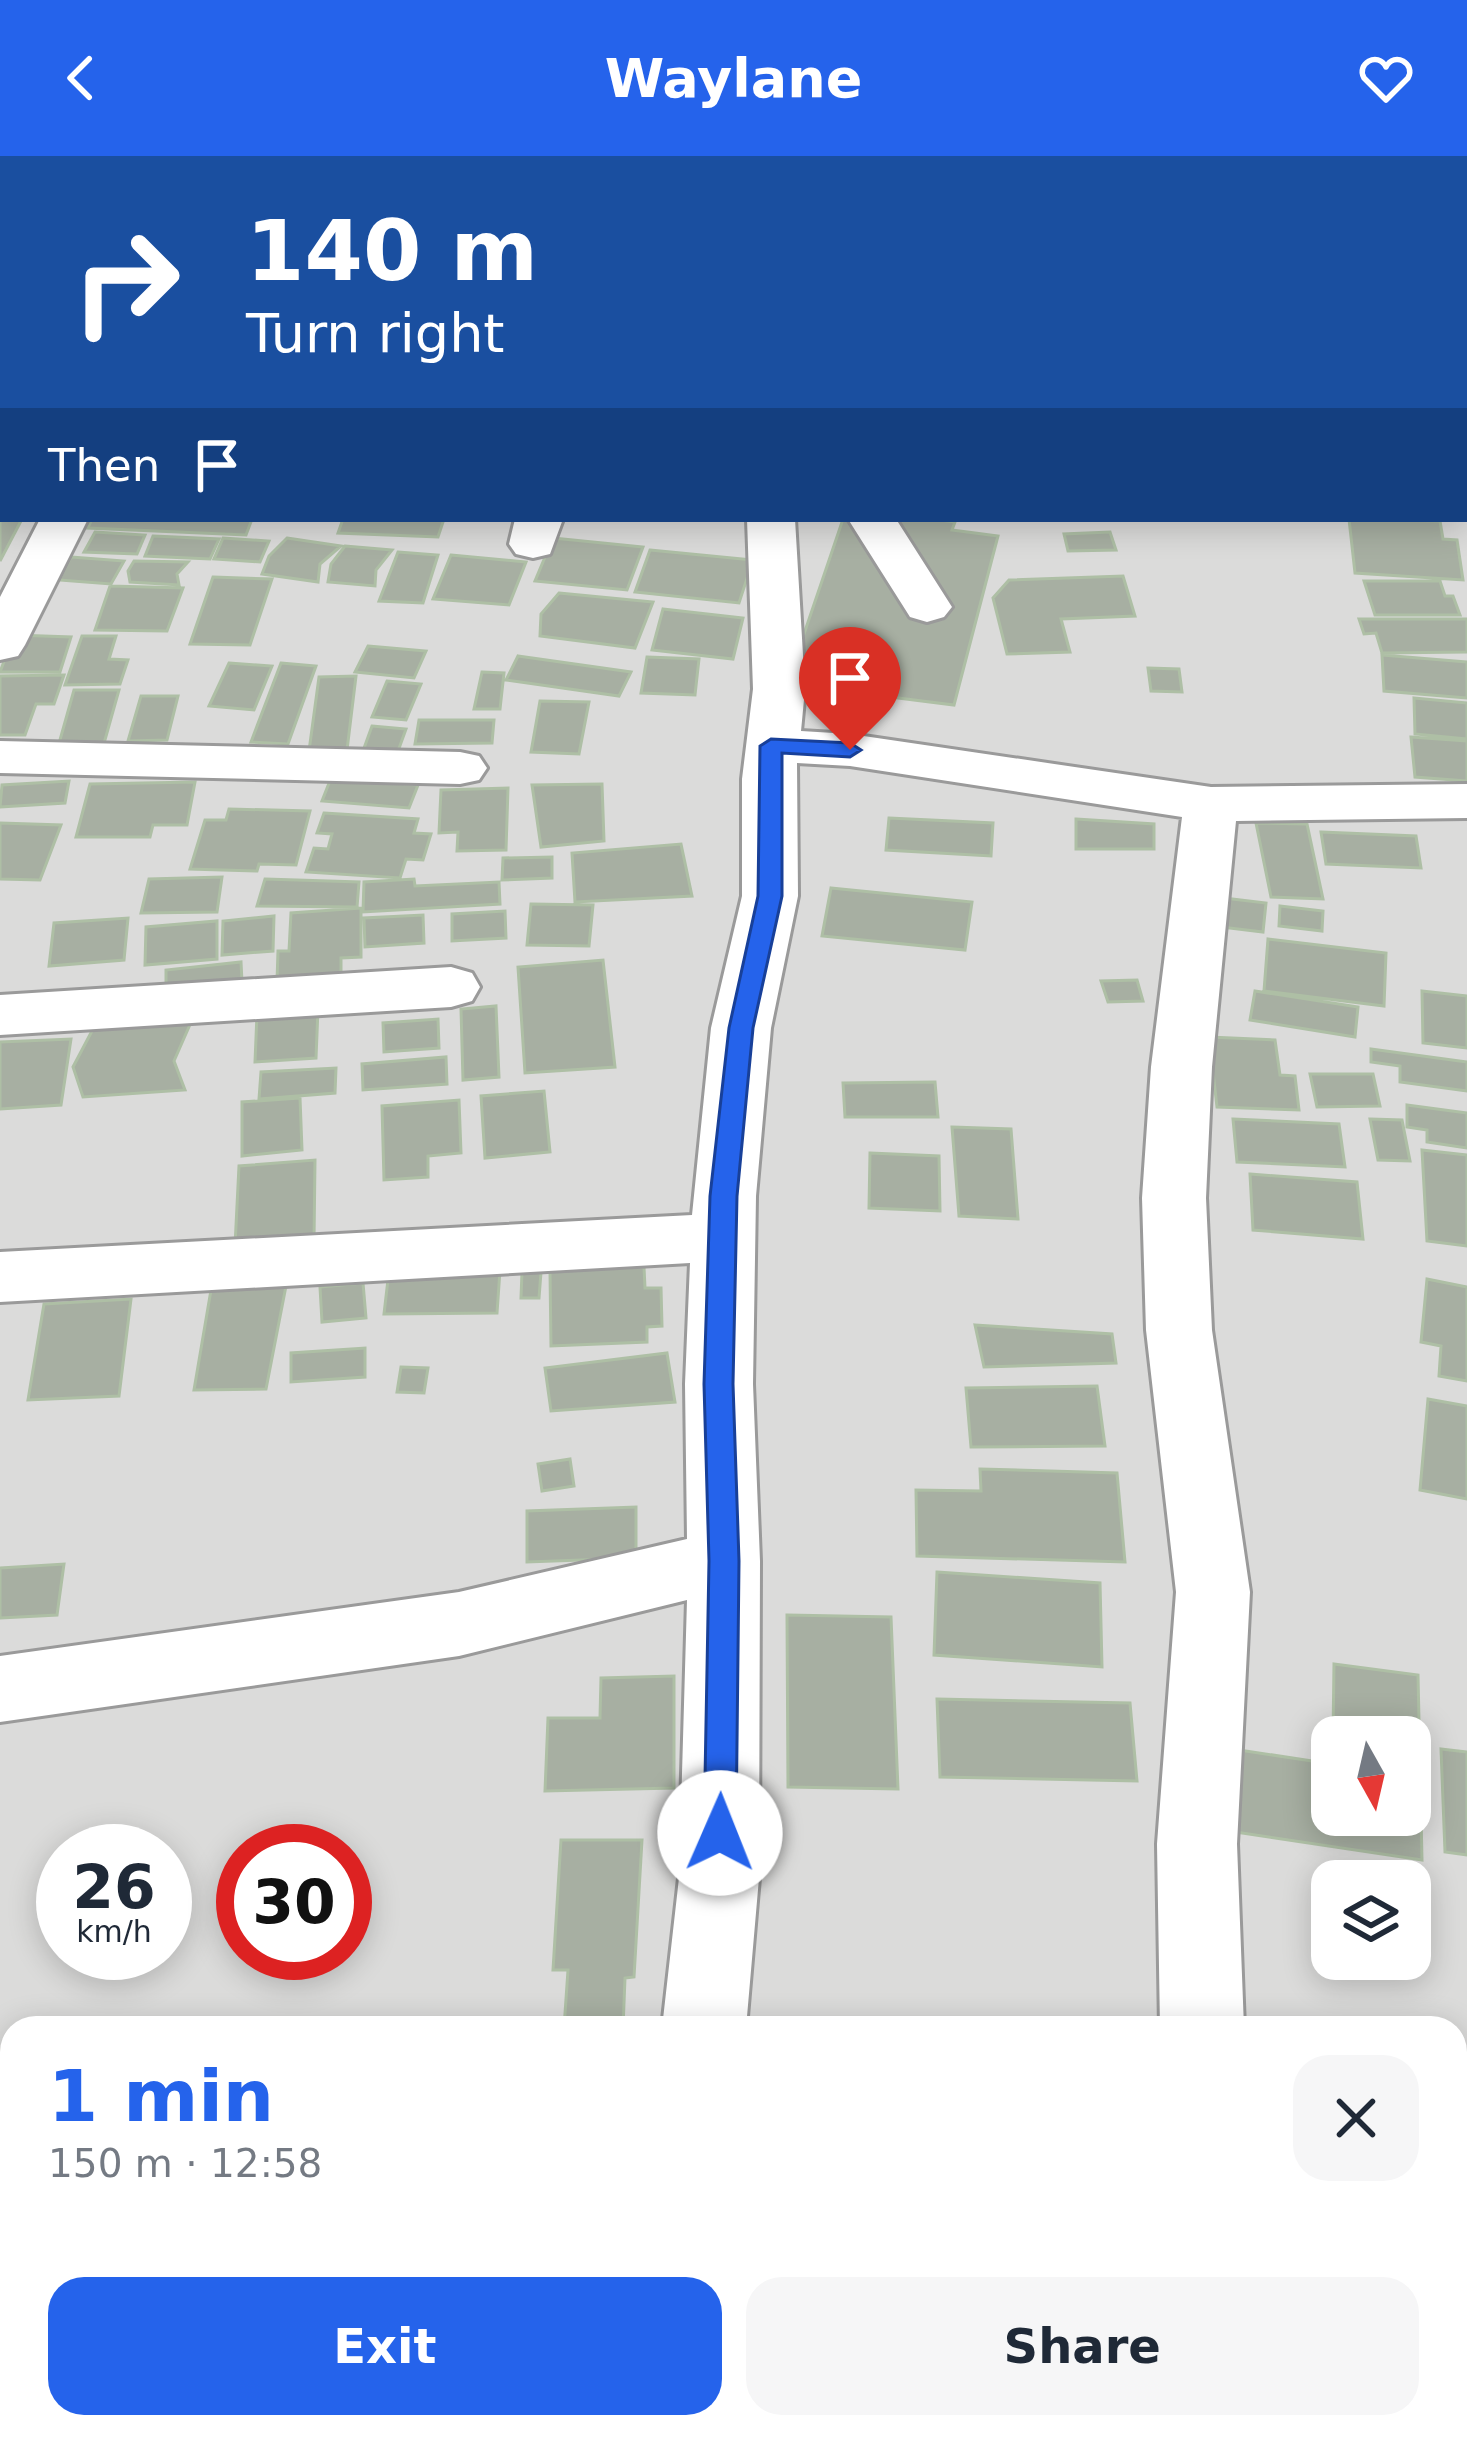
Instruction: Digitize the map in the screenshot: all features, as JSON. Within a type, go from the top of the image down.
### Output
[{"type":"street","points":[[0,645],[62,522]]},
{"type":"street","points":[[705,2016],[719,1878],[724,1561],[718,1384],[723,1237],[741,1028],[770,896],[771,746],[779,689],[771,522]]},
{"type":"street","points":[[874,522],[927,607]]},
{"type":"street","points":[[771,746],[850,750],[1211,804],[1467,801]]},
{"type":"street","points":[[0,757],[460,768]]},
{"type":"street","points":[[1202,2016],[1196,1851],[1200,1780],[1213,1694],[1213,1594],[1179,1328],[1177,1152],[1180,1053],[1211,804]]},
{"type":"street","points":[[0,1015],[451,987]]},
{"type":"street","points":[[0,1277],[723,1237]]},
{"type":"street","points":[[0,1689],[459,1624],[724,1561]]},
{"type":"shaded area","points":[[0,522],[1467,522],[1467,2016],[0,2016]]},
{"type":"building","points":[[0,522],[20,522],[0,561]]},
{"type":"building","points":[[91,522],[251,522],[246,535],[88,528]]},
{"type":"building","points":[[342,522],[443,522],[438,537],[338,533]]},
{"type":"building","points":[[842,522],[955,522],[952,530],[998,536],[954,705],[787,684]]},
{"type":"building","points":[[1349,522],[1440,522],[1443,539],[1457,540],[1463,580],[1355,573]]},
{"type":"building","points":[[95,532],[145,535],[137,554],[84,552]]},
{"type":"building","points":[[1110,532],[1116,550],[1068,551],[1064,534]]},
{"type":"building","points":[[153,536],[219,539],[210,559],[145,556]]},
{"type":"building","points":[[223,538],[269,541],[260,562],[214,559]]},
{"type":"building","points":[[287,538],[341,546],[320,564],[318,582],[262,574],[269,556]]},
{"type":"building","points":[[553,538],[643,547],[627,590],[535,581]]},
{"type":"building","points":[[345,546],[392,550],[376,570],[375,586],[328,582],[331,564]]},
{"type":"building","points":[[650,550],[753,560],[739,603],[635,592]]},
{"type":"building","points":[[398,552],[438,555],[423,603],[379,601]]},
{"type":"building","points":[[451,555],[526,562],[509,605],[433,599]]},
{"type":"building","points":[[71,557],[124,561],[111,584],[59,580]]},
{"type":"building","points":[[134,561],[188,562],[177,574],[179,585],[130,582],[128,571]]},
{"type":"building","points":[[1123,576],[1135,616],[1061,619],[1070,652],[1007,654],[993,598],[1009,580]]},
{"type":"building","points":[[213,577],[272,579],[250,645],[190,644]]},
{"type":"building","points":[[1364,581],[1440,581],[1460,615],[1375,615]]},
{"type":"building","points":[[110,586],[183,588],[167,631],[95,630]]},
{"type":"building","points":[[559,593],[653,602],[635,648],[540,636],[541,614]]},
{"type":"building","points":[[663,609],[743,618],[733,659],[652,650]]},
{"type":"building","points":[[1359,619],[1467,619],[1467,652],[1382,653],[1376,633],[1364,634]]},
{"type":"building","points":[[14,635],[71,637],[60,672],[0,672]]},
{"type":"building","points":[[82,636],[116,636],[109,659],[128,660],[120,684],[65,685]]},
{"type":"building","points":[[368,646],[426,651],[414,678],[355,672]]},
{"type":"building","points":[[1382,655],[1467,662],[1467,698],[1384,691]]},
{"type":"building","points":[[518,656],[631,672],[619,696],[506,680]]},
{"type":"building","points":[[647,657],[699,659],[695,695],[641,693]]},
{"type":"building","points":[[229,663],[272,666],[254,710],[209,706]]},
{"type":"building","points":[[281,663],[316,666],[288,744],[251,742]]},
{"type":"building","points":[[1148,668],[1179,669],[1182,692],[1151,691]]},
{"type":"building","points":[[482,672],[504,673],[500,709],[474,709]]},
{"type":"building","points":[[64,675],[54,704],[36,704],[25,735],[0,735],[0,676]]},
{"type":"building","points":[[356,676],[347,750],[309,751],[319,677]]},
{"type":"building","points":[[387,681],[421,684],[406,720],[372,717]]},
{"type":"building","points":[[74,690],[119,690],[103,747],[58,747]]},
{"type":"building","points":[[141,696],[178,696],[167,740],[128,741]]},
{"type":"building","points":[[1414,698],[1467,703],[1467,739],[1415,734]]},
{"type":"building","points":[[540,701],[589,702],[579,754],[531,752]]},
{"type":"building","points":[[419,720],[494,720],[492,743],[415,744]]},
{"type":"building","points":[[372,726],[406,729],[397,754],[363,751]]},
{"type":"building","points":[[1411,737],[1467,741],[1467,781],[1415,777]]},
{"type":"building","points":[[331,778],[418,785],[409,808],[322,801]]},
{"type":"building","points":[[69,781],[65,803],[0,807],[2,785]]},
{"type":"building","points":[[195,782],[187,825],[153,825],[150,837],[76,837],[90,784]]},
{"type":"building","points":[[602,784],[604,841],[541,847],[532,785]]},
{"type":"building","points":[[508,788],[506,850],[457,851],[458,832],[439,833],[441,790]]},
{"type":"building","points":[[229,809],[310,811],[296,865],[259,864],[257,871],[190,869],[205,820],[226,820]]},
{"type":"building","points":[[324,813],[418,819],[414,833],[431,834],[423,860],[406,859],[400,878],[306,872],[314,848],[328,849],[332,834],[317,833]]},
{"type":"building","points":[[889,818],[993,823],[991,856],[886,850]]},
{"type":"building","points":[[1076,819],[1154,824],[1154,849],[1076,849]]},
{"type":"building","points":[[0,823],[61,825],[40,880],[0,879]]},
{"type":"building","points":[[1256,823],[1307,824],[1323,899],[1271,897]]},
{"type":"building","points":[[1321,832],[1416,836],[1421,868],[1326,864]]},
{"type":"building","points":[[681,844],[692,896],[575,902],[572,853]]},
{"type":"building","points":[[552,857],[552,878],[502,880],[503,858]]},
{"type":"building","points":[[222,877],[217,912],[141,913],[149,879]]},
{"type":"building","points":[[265,879],[359,882],[357,907],[257,906]]},
{"type":"building","points":[[414,879],[415,886],[499,882],[500,904],[363,912],[364,882]]},
{"type":"building","points":[[831,888],[972,902],[965,950],[822,936]]},
{"type":"building","points":[[1224,898],[1266,903],[1263,932],[1221,927]]},
{"type":"building","points":[[531,904],[593,905],[589,946],[527,945]]},
{"type":"building","points":[[1280,906],[1323,911],[1322,931],[1279,926]]},
{"type":"building","points":[[361,908],[361,957],[341,958],[341,978],[277,982],[278,951],[289,951],[291,913]]},
{"type":"building","points":[[505,911],[506,938],[452,941],[452,914]]},
{"type":"building","points":[[423,915],[424,943],[365,947],[364,918]]},
{"type":"building","points":[[274,916],[273,951],[222,955],[223,921]]},
{"type":"building","points":[[128,918],[124,960],[49,966],[54,923]]},
{"type":"building","points":[[217,921],[217,959],[145,965],[146,927]]},
{"type":"building","points":[[1268,939],[1386,953],[1384,1006],[1264,991]]},
{"type":"building","points":[[603,960],[615,1067],[525,1073],[518,967]]},
{"type":"building","points":[[241,962],[242,982],[166,991],[166,970]]},
{"type":"building","points":[[1137,980],[1143,1001],[1108,1002],[1101,981]]},
{"type":"building","points":[[1255,991],[1358,1007],[1355,1037],[1250,1020]]},
{"type":"building","points":[[1422,991],[1467,996],[1467,1048],[1423,1043]]},
{"type":"building","points":[[496,1006],[499,1077],[463,1080],[461,1009]]},
{"type":"building","points":[[318,1009],[316,1058],[255,1062],[257,1014]]},
{"type":"building","points":[[438,1019],[439,1048],[384,1052],[383,1023]]},
{"type":"building","points":[[192,1020],[174,1061],[185,1090],[83,1097],[73,1067],[93,1029]]},
{"type":"building","points":[[1209,1037],[1275,1040],[1280,1075],[1295,1076],[1299,1110],[1217,1107]]},
{"type":"building","points":[[71,1039],[61,1105],[0,1109],[0,1042]]},
{"type":"building","points":[[1371,1049],[1467,1062],[1467,1091],[1400,1082],[1400,1066],[1371,1062]]},
{"type":"building","points":[[446,1057],[447,1084],[363,1090],[362,1064]]},
{"type":"building","points":[[336,1068],[335,1093],[259,1099],[261,1072]]},
{"type":"building","points":[[1310,1074],[1373,1074],[1380,1106],[1317,1107]]},
{"type":"building","points":[[935,1082],[938,1117],[845,1117],[843,1083]]},
{"type":"building","points":[[544,1091],[550,1152],[485,1158],[481,1096]]},
{"type":"building","points":[[300,1098],[302,1150],[242,1156],[242,1102]]},
{"type":"building","points":[[459,1100],[461,1153],[428,1156],[428,1177],[384,1180],[382,1106]]},
{"type":"building","points":[[1407,1105],[1467,1113],[1467,1148],[1427,1142],[1427,1130],[1407,1127]]},
{"type":"building","points":[[1233,1119],[1339,1124],[1345,1167],[1237,1162]]},
{"type":"building","points":[[1370,1119],[1402,1120],[1410,1161],[1378,1160]]},
{"type":"building","points":[[952,1127],[1011,1129],[1018,1219],[959,1216]]},
{"type":"building","points":[[1422,1150],[1467,1155],[1467,1246],[1427,1241]]},
{"type":"building","points":[[870,1153],[939,1156],[940,1211],[869,1208]]},
{"type":"building","points":[[315,1160],[314,1240],[235,1246],[239,1166]]},
{"type":"building","points":[[1250,1174],[1357,1182],[1363,1239],[1253,1230]]},
{"type":"building","points":[[644,1267],[645,1288],[661,1288],[662,1326],[647,1327],[647,1342],[551,1346],[550,1271]]},
{"type":"building","points":[[500,1270],[497,1313],[384,1314],[389,1271]]},
{"type":"building","points":[[522,1272],[541,1272],[539,1298],[521,1298]]},
{"type":"building","points":[[1427,1279],[1467,1287],[1467,1381],[1439,1376],[1441,1346],[1421,1342]]},
{"type":"building","points":[[363,1283],[366,1318],[322,1322],[320,1287]]},
{"type":"building","points":[[212,1284],[286,1286],[266,1389],[194,1390]]},
{"type":"building","points":[[131,1299],[119,1396],[28,1400],[44,1304]]},
{"type":"building","points":[[975,1325],[1112,1334],[1116,1363],[984,1367]]},
{"type":"building","points":[[365,1348],[365,1377],[291,1382],[291,1353]]},
{"type":"building","points":[[667,1353],[675,1402],[551,1411],[545,1368]]},
{"type":"building","points":[[401,1367],[428,1368],[424,1393],[397,1392]]},
{"type":"building","points":[[1097,1386],[1105,1446],[971,1447],[966,1388]]},
{"type":"building","points":[[1428,1399],[1467,1406],[1467,1499],[1420,1490]]},
{"type":"building","points":[[570,1459],[574,1486],[542,1491],[538,1464]]},
{"type":"building","points":[[980,1469],[1117,1473],[1125,1562],[917,1556],[916,1490],[981,1491]]},
{"type":"building","points":[[636,1507],[636,1558],[527,1562],[527,1511]]},
{"type":"building","points":[[64,1564],[57,1615],[0,1618],[0,1568]]},
{"type":"building","points":[[937,1572],[1100,1583],[1102,1667],[934,1655]]},
{"type":"building","points":[[787,1615],[891,1617],[898,1789],[788,1787]]},
{"type":"building","points":[[1334,1664],[1418,1675],[1419,1716],[1333,1716]]},
{"type":"building","points":[[674,1676],[674,1788],[545,1791],[548,1718],[600,1718],[601,1678]]},
{"type":"building","points":[[937,1699],[1130,1703],[1137,1781],[940,1777]]},
{"type":"building","points":[[1226,1748],[1311,1761],[1311,1836],[1421,1836],[1422,1860],[1222,1830]]},
{"type":"building","points":[[1441,1749],[1467,1752],[1467,1855],[1445,1852]]},
{"type":"building","points":[[561,1840],[642,1840],[634,1977],[625,1978],[623,2016],[565,2016],[568,1970],[553,1970]]},
{"type":"route","points":[[720,1833],[724,1561],[718,1384],[724,1196],[741,1028],[770,896],[771,746],[850,750]]}]
